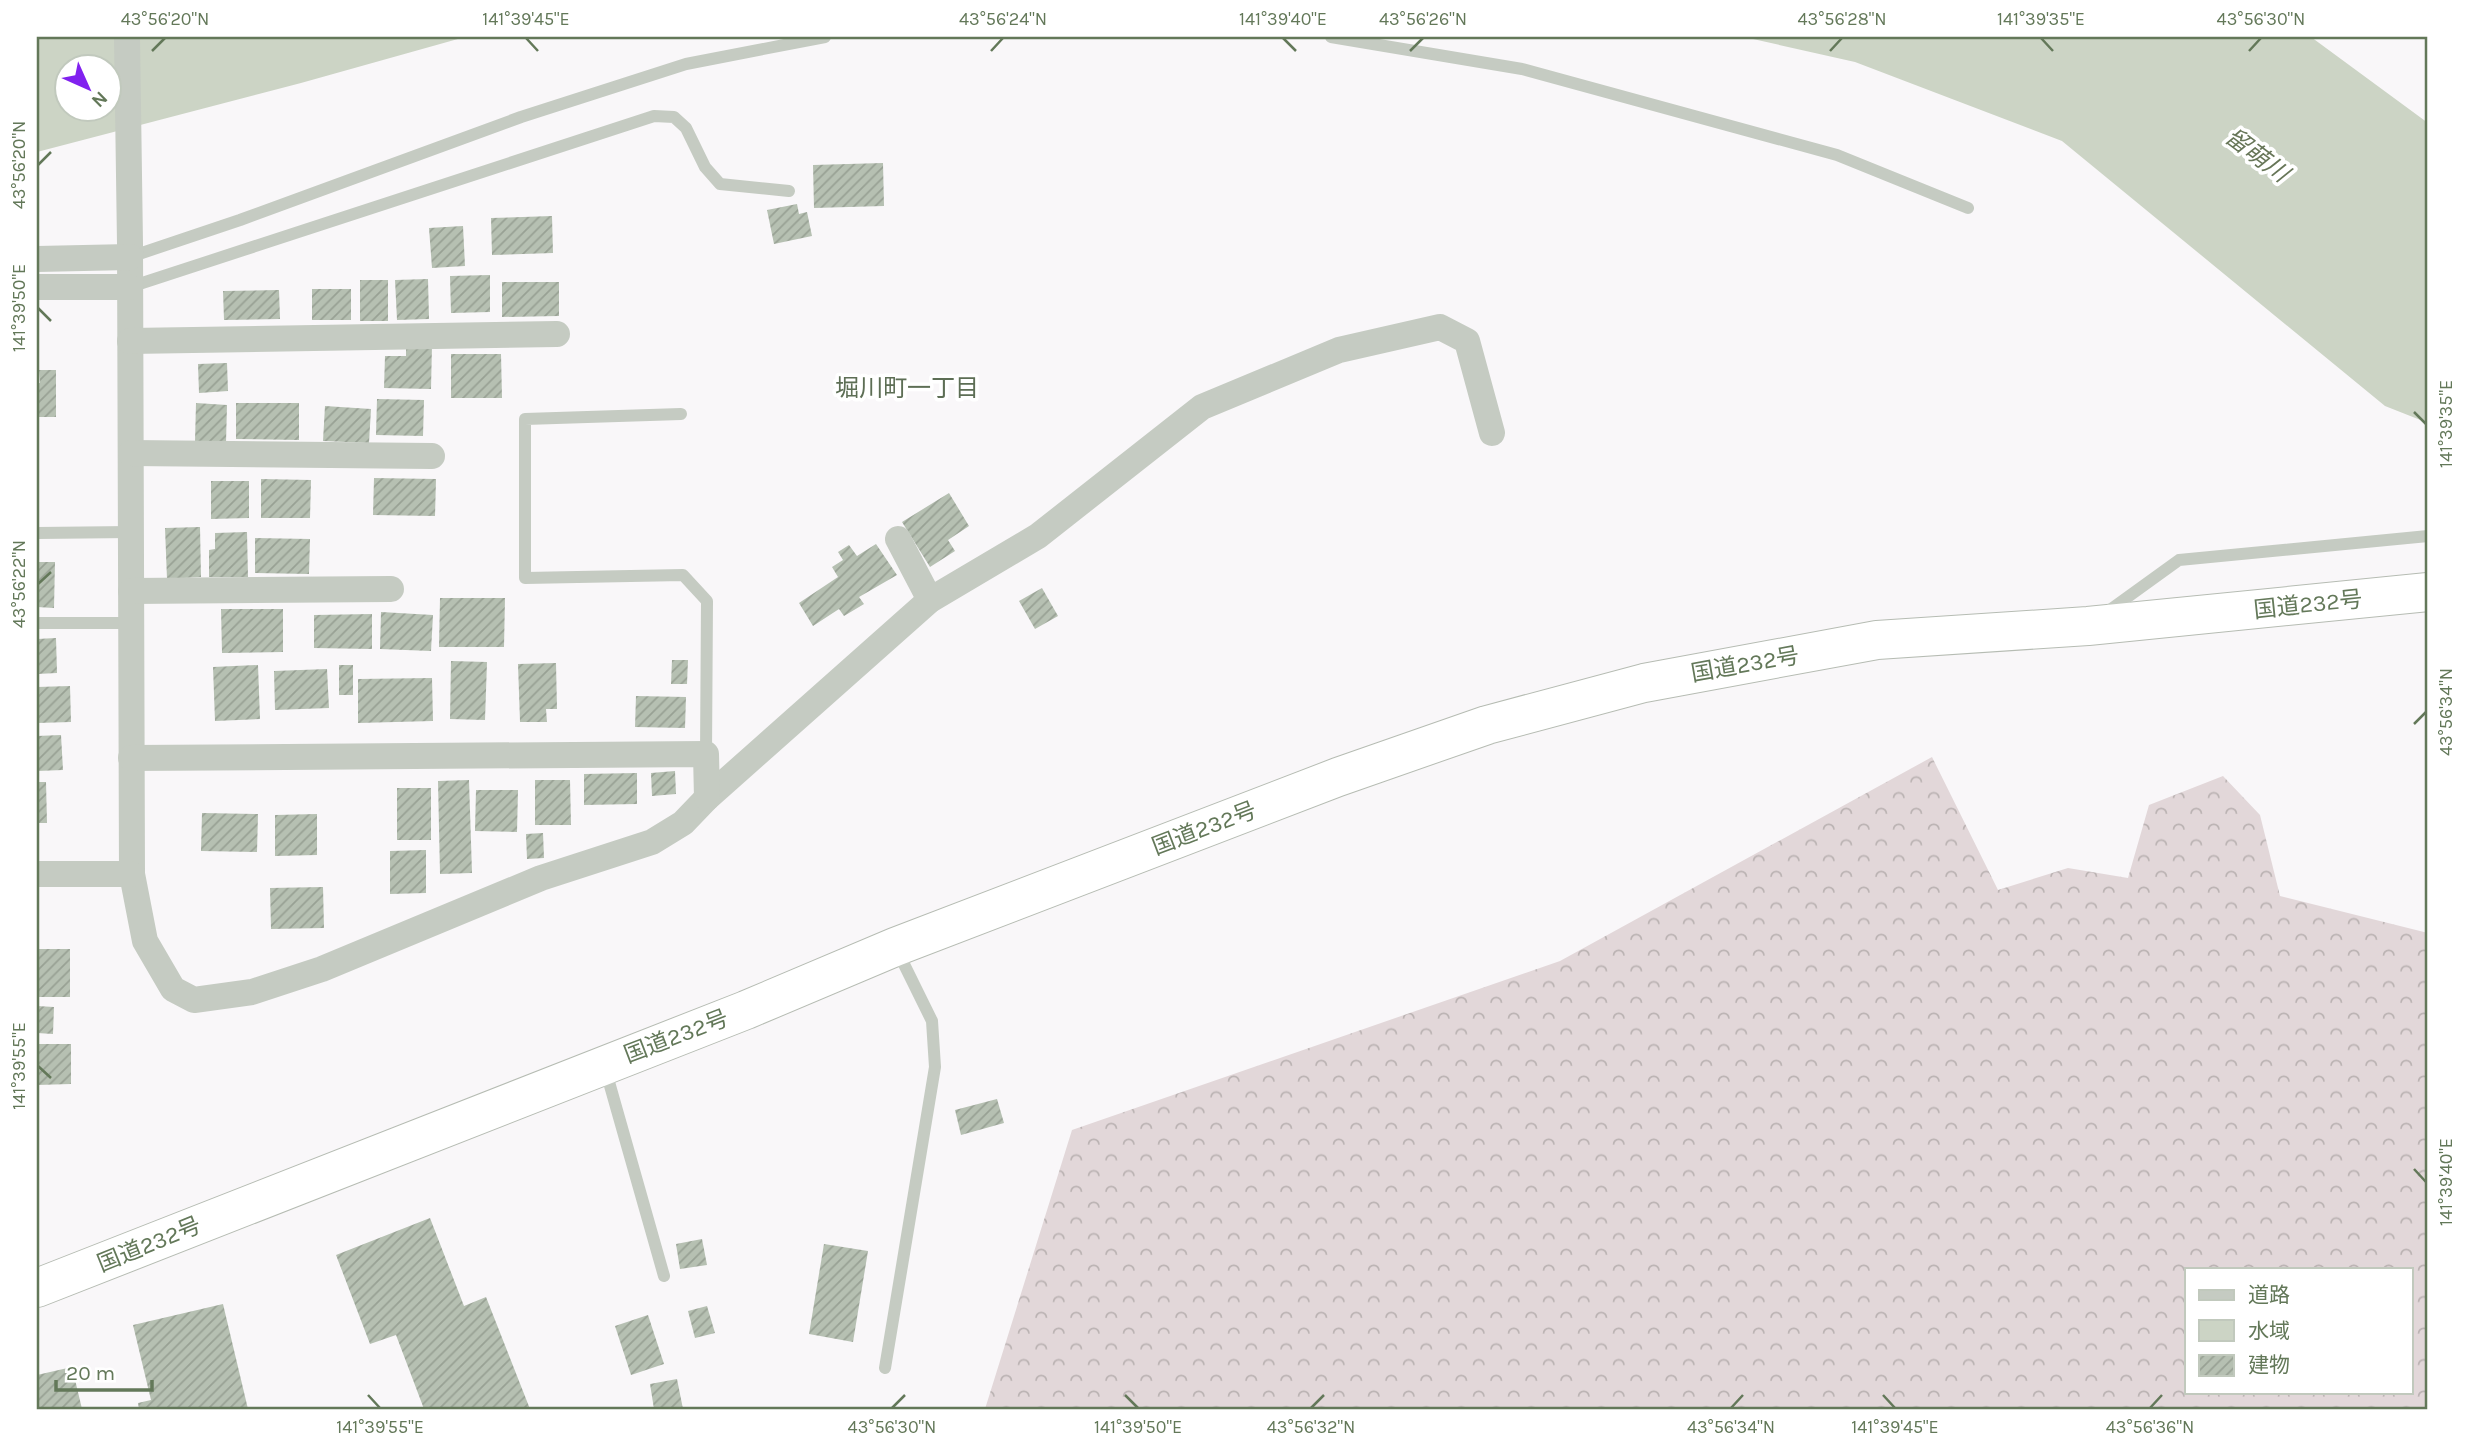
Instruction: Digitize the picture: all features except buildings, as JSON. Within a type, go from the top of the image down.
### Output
[{"type":"highway","name":"国道232号","points":[[37,1288],[746,1010],[895,947],[1338,777],[1487,725],[1644,683],[1877,640],[2088,626],[2428,592]]},
{"type":"street","points":[[127,37],[132,874],[145,941],[173,989],[194,1000],[252,992],[322,969],[541,878],[652,842],[682,823],[930,600],[1038,536],[1202,407],[1339,350],[1440,327],[1467,341],[1492,433]]},
{"type":"street","points":[[37,259],[130,250]]},
{"type":"street","points":[[37,287],[130,287]]},
{"type":"street","points":[[130,341],[557,334]]},
{"type":"street","points":[[131,453],[432,456]]},
{"type":"street","points":[[898,539],[930,600]]},
{"type":"street","points":[[131,591],[391,589]]},
{"type":"street","points":[[131,758],[706,754],[707,798]]},
{"type":"street","points":[[37,874],[132,874]]},
{"type":"lane","points":[[130,250],[240,220],[521,117],[686,64],[825,37]]},
{"type":"lane","points":[[1331,37],[1535,73],[1837,155],[1968,208]]},
{"type":"lane","points":[[130,287],[654,117],[674,117],[686,128],[705,167],[720,184],[789,191]]},
{"type":"lane","points":[[681,414],[525,419],[525,578],[683,575],[707,601],[706,754]]},
{"type":"lane","points":[[37,533],[131,532]]},
{"type":"lane","points":[[2088,626],[2179,560],[2428,536]]},
{"type":"lane","points":[[37,623],[131,623]]},
{"type":"lane","points":[[885,1368],[935,1067],[932,1021],[895,947]]},
{"type":"lane","points":[[604,1064],[664,1276]]},
{"type":"green space","points":[[1932,757],[1998,890],[2068,868],[2128,878],[2149,805],[2223,776],[2260,815],[2280,896],[2428,933],[2428,1409],[985,1409],[1072,1130],[1560,961]]},
{"type":"water","points":[[37,37],[465,37],[37,152]]},
{"type":"water","name":"留萌川","points":[[1744,37],[2311,37],[2428,123],[2428,423],[2385,406],[2062,141],[1855,62]]},
{"type":"district","name":"堀川町一丁目","points":[[907,388]]}]
